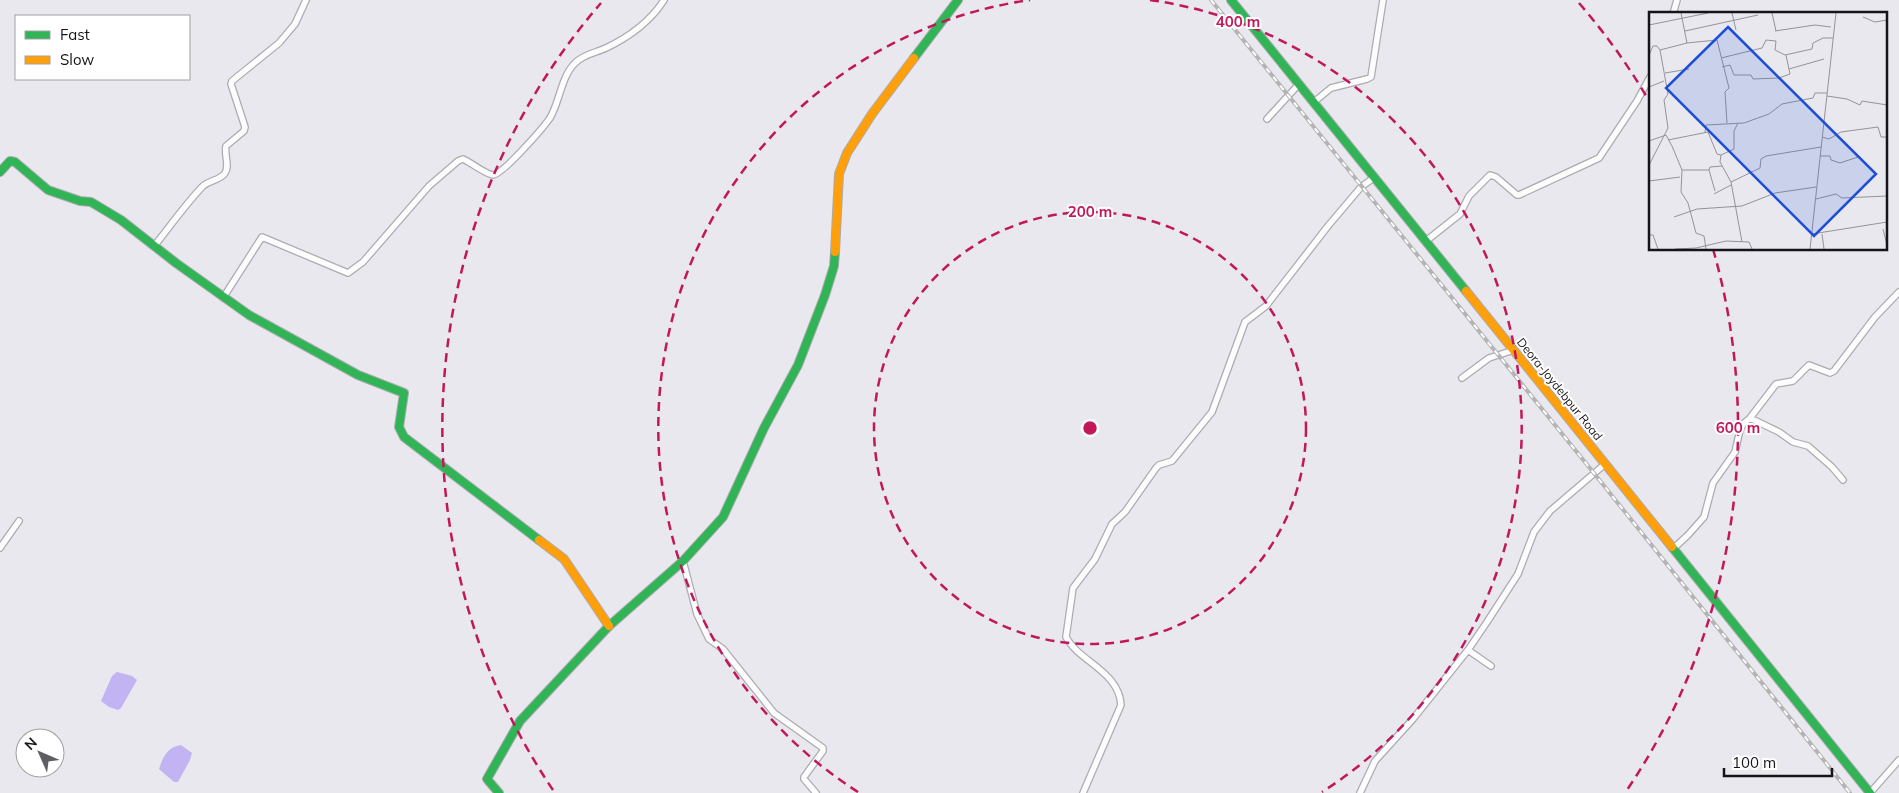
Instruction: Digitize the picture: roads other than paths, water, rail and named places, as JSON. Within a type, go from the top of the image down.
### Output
[{"type":"street","points":[[155,244],[203,186],[225,173],[227,168],[226,146],[244,131],[245,127],[231,84],[232,81],[279,43],[295,24],[306,0]]},
{"type":"street","points":[[223,298],[262,237],[348,272],[363,262],[429,186],[458,161],[463,159],[490,174],[497,174],[516,158],[550,118],[568,72],[573,65],[582,57],[606,48],[629,36],[641,27],[664,0]]},
{"type":"street","points":[[499,793],[487,779],[520,721],[609,626],[683,561],[723,517],[764,428],[798,365],[825,295],[834,266],[839,174],[847,153],[872,114],[958,0]]},
{"type":"street","name":"Deora-Joydebpur Road","points":[[1231,0],[1870,793]]},
{"type":"street","points":[[1314,102],[1331,88],[1367,79],[1371,76],[1383,0]]},
{"type":"street","points":[[1426,241],[1460,214],[1469,196],[1490,175],[1496,177],[1519,195],[1599,158],[1637,101],[1649,79]]},
{"type":"street","points":[[1267,119],[1299,84]]},
{"type":"street","points":[[0,172],[10,161],[15,162],[48,190],[63,196],[91,202],[155,244],[176,263],[249,316],[358,376],[404,393],[399,427],[404,436],[564,559],[609,626]]},
{"type":"street","points":[[1083,793],[1121,705],[1120,695],[1112,681],[1066,637],[1072,588],[1095,559],[1112,524],[1125,512],[1156,468],[1159,465],[1172,461],[1212,412],[1245,322],[1266,306],[1328,226],[1362,187],[1375,177]]},
{"type":"street","points":[[1674,548],[1704,517],[1715,480],[1732,459],[1743,424],[1750,418],[1776,384],[1795,379],[1806,366],[1812,365],[1830,373],[1834,371],[1875,317],[1899,292]]},
{"type":"street","points":[[1462,378],[1489,358],[1514,350]]},
{"type":"street","points":[[1750,418],[1779,432],[1793,442],[1808,446],[1832,467],[1843,480]]},
{"type":"street","points":[[1360,793],[1375,760],[1412,719],[1468,650],[1518,574],[1534,532],[1550,511],[1605,464]]},
{"type":"street","points":[[0,548],[19,521]]},
{"type":"street","points":[[683,561],[696,614],[709,639],[723,650],[774,713],[823,748],[824,751],[804,777],[816,793]]},
{"type":"street","points":[[1468,650],[1491,666]]},
{"type":"street","points":[[1870,793],[1899,760]]},
{"type":"railway","points":[[1211,0],[1850,793]]}]
